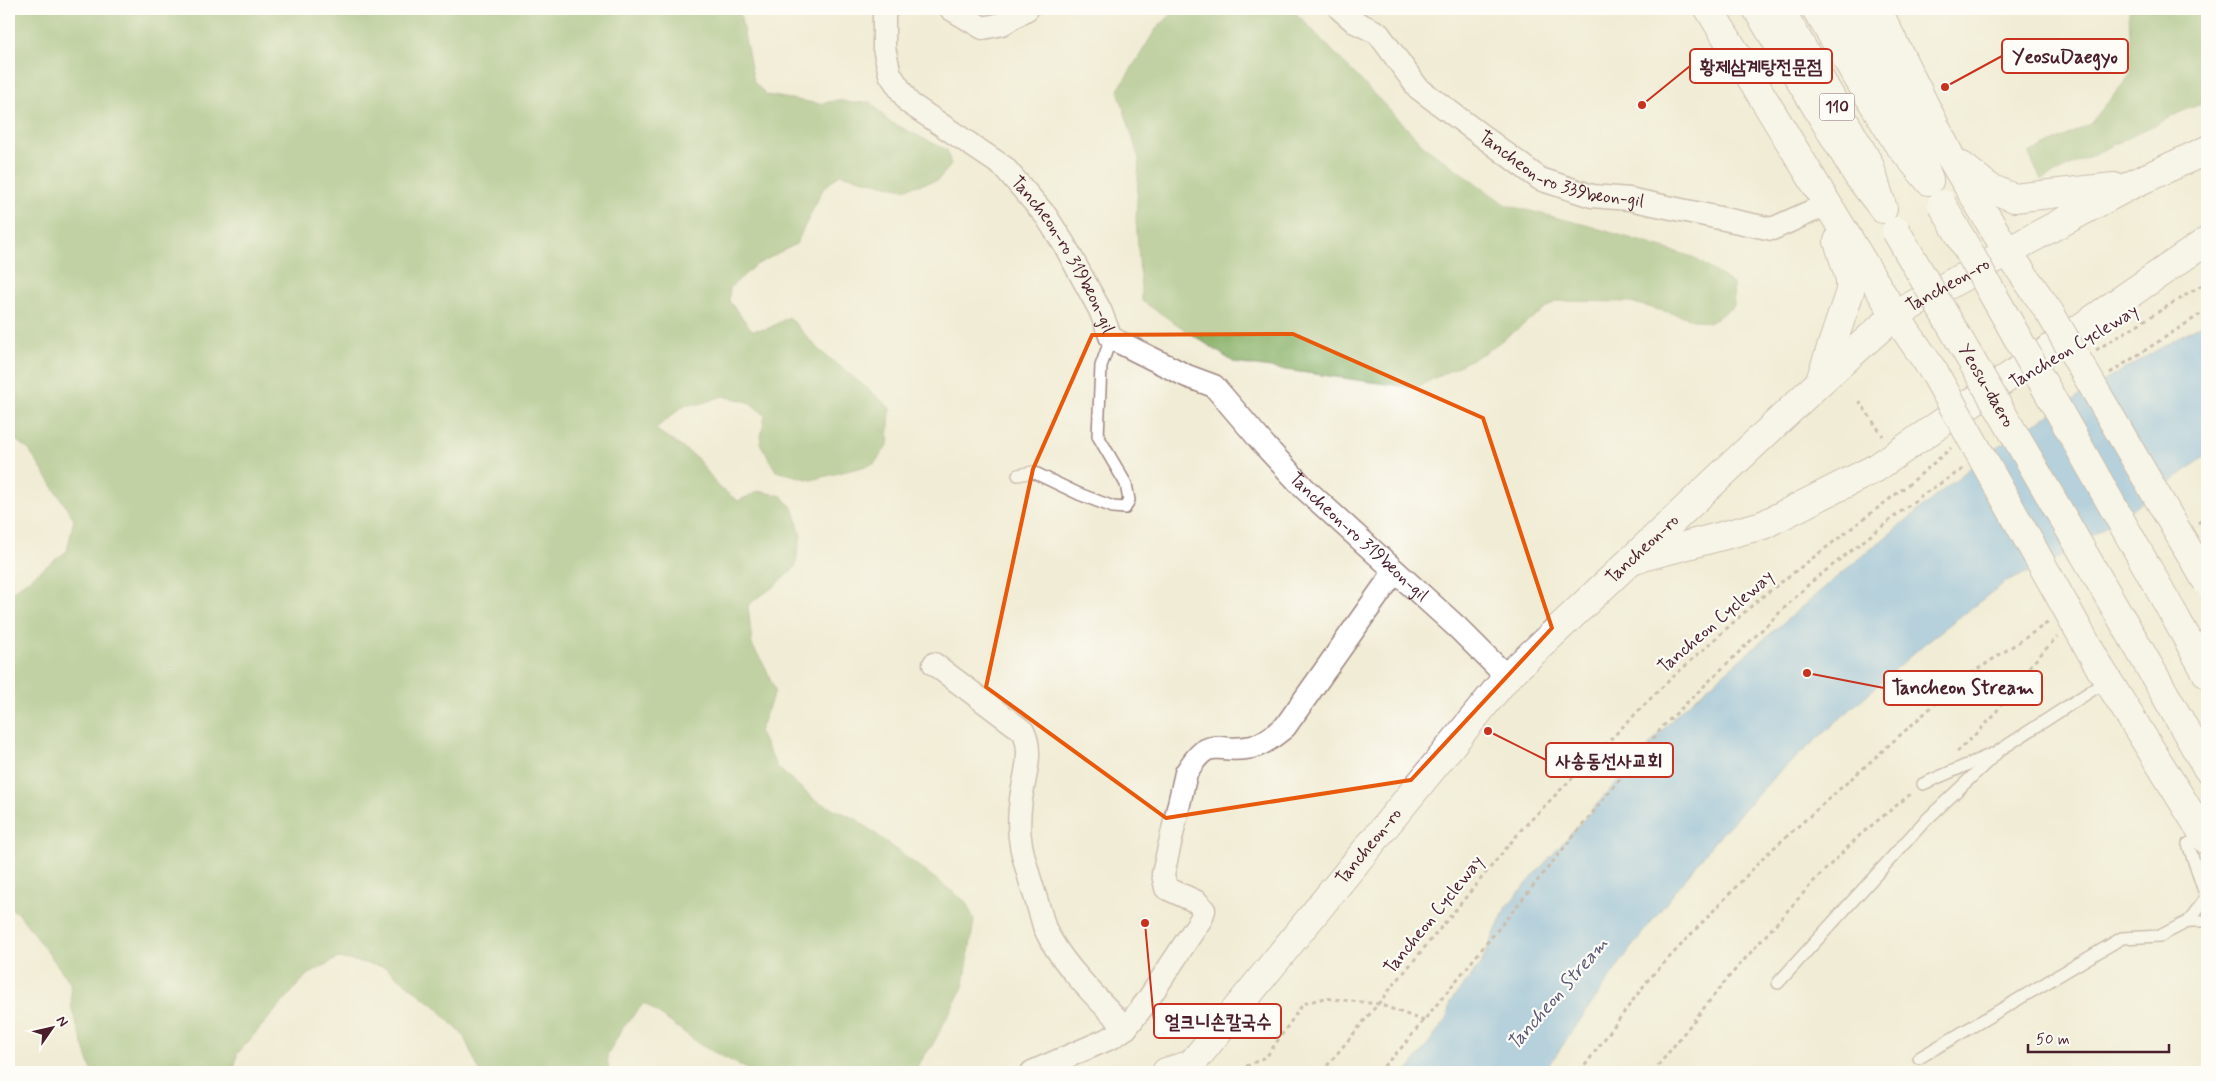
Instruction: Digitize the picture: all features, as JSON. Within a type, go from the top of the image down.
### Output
[{"type":"main road","points":[[1709,9],[1895,315],[1934,372],[2104,674],[2206,838]]},
{"type":"main road","name":"Yeosu-daero","points":[[1757,9],[1858,176],[1890,220],[2207,768]]},
{"type":"main road","name":"110","points":[[1780,9],[1869,164],[1890,220]]},
{"type":"main road","name":"110","points":[[1816,9],[1896,141],[1929,181]]},
{"type":"main road","points":[[1846,9],[1913,134],[1929,181],[2207,674]]},
{"type":"main road","points":[[1877,9],[1951,158],[2007,251],[2050,313],[2207,582]]},
{"type":"main road","name":"Tancheon-ro","points":[[1180,1070],[1507,677],[1819,383],[1895,315],[2007,251],[2133,184],[2207,150]]},
{"type":"main road","points":[[1951,158],[1990,188],[2014,198],[2133,184]]},
{"type":"main road","points":[[1819,383],[1850,292],[1850,279],[1828,204]]},
{"type":"main road","points":[[1631,560],[1763,525],[1876,468],[2207,241]]},
{"type":"street","name":"Tancheon-ro 319beon-gil","points":[[887,9],[884,14],[884,48],[890,74],[909,103],[1004,166],[1046,216],[1064,244],[1100,310],[1111,338],[1172,369],[1214,386],[1305,489],[1458,628],[1507,677]]},
{"type":"street","points":[[951,9],[983,28],[1002,24],[1027,9]]},
{"type":"street","name":"Tancheon-ro 339beon-gil","points":[[1340,9],[1356,22],[1378,33],[1418,88],[1540,179],[1592,196],[1629,199],[1772,229],[1828,204]]},
{"type":"street","points":[[1032,1072],[1113,1037],[1126,1028],[1153,993],[1201,919],[1204,910],[1197,902],[1166,888],[1163,874],[1186,773],[1195,759],[1201,752],[1209,748],[1251,747],[1265,742],[1285,727],[1395,571]]},
{"type":"street","points":[[934,664],[1024,731],[1028,740],[1028,751],[1021,801],[1020,844],[1044,926],[1049,938],[1092,993],[1126,1028]]},
{"type":"lane","points":[[1018,475],[1033,472],[1079,494],[1113,507],[1125,508],[1129,500],[1126,484],[1098,436],[1101,366],[1111,338]]},
{"type":"lane","points":[[1778,983],[1924,823],[2000,750],[2104,674]]},
{"type":"lane","points":[[1923,784],[2000,750]]},
{"type":"lane","points":[[2189,922],[2206,897],[2188,844],[2206,838]]},
{"type":"lane","points":[[1919,1058],[2122,938],[2160,936],[2189,922],[2207,921]]},
{"type":"path","name":"Tancheon Cycleway","points":[[2093,351],[2207,282]]},
{"type":"path","points":[[1859,401],[1884,438]]},
{"type":"path","name":"Tancheon Cycleway","points":[[1322,1072],[1522,829],[1662,687],[1758,600],[1913,481],[1955,445]]},
{"type":"path","points":[[2191,528],[2207,517]]},
{"type":"path","points":[[1378,1072],[1424,1021],[1664,725],[1810,583]]},
{"type":"path","points":[[1580,1072],[1648,980],[1767,854],[1963,679],[2052,620]]},
{"type":"path","points":[[1239,1070],[1267,1056],[1303,1004],[1324,998],[1379,1004],[1424,1021]]},
{"type":"highlighted area","points":[[1293,334],[1483,418],[1552,628],[1411,780],[1166,818],[986,687],[1033,469],[1092,335]]},
{"type":"green space","points":[[9,9],[739,9],[754,82],[767,95],[821,104],[837,100],[853,103],[871,102],[888,121],[947,150],[951,165],[938,180],[903,189],[840,174],[823,189],[796,244],[754,266],[730,288],[729,301],[752,330],[767,329],[789,317],[819,350],[890,408],[888,445],[874,464],[811,480],[776,471],[760,443],[765,415],[749,402],[723,396],[700,404],[686,404],[655,429],[696,457],[719,487],[738,501],[759,491],[782,496],[794,510],[801,536],[795,567],[777,584],[748,605],[752,645],[766,668],[775,691],[759,732],[777,767],[815,800],[856,819],[966,902],[974,920],[964,985],[933,1044],[913,1072],[753,1072],[704,1047],[644,1003],[622,1029],[607,1055],[609,1072],[480,1072],[463,1035],[435,1006],[385,967],[338,958],[306,976],[237,1054],[234,1072],[92,1072],[72,1010],[70,982],[19,914],[9,907],[9,594],[67,551],[74,519],[29,450],[9,435]]},
{"type":"green space","points":[[1177,9],[1289,9],[1298,15],[1423,145],[1506,205],[1586,225],[1693,257],[1733,284],[1734,306],[1709,323],[1630,302],[1556,301],[1486,352],[1415,388],[1235,363],[1142,301],[1136,220],[1139,159],[1118,90],[1156,29]]},
{"type":"green space","points":[[2129,9],[2207,9],[2207,102],[2185,110],[2041,180],[2029,154],[2090,124],[2131,74]]},
{"type":"water","name":"Tancheon Stream","points":[[2207,321],[2207,455],[2143,502],[2050,563],[2004,583],[1924,644],[1773,778],[1714,842],[1630,949],[1544,1072],[1407,1072],[1447,1018],[1450,1002],[1481,964],[1506,907],[1679,712],[1832,581],[1991,451],[2094,387]]},
{"type":"place","name":"YeosuDaegyo","points":[[1945,87]]},
{"type":"place","name":"황제삼계탕전문점","points":[[1642,105]]},
{"type":"place","name":"Tancheon Stream","points":[[1807,673]]},
{"type":"place","name":"사송동선사교회","points":[[1488,731]]},
{"type":"place","name":"얼크니손칼국수","points":[[1145,923]]}]
